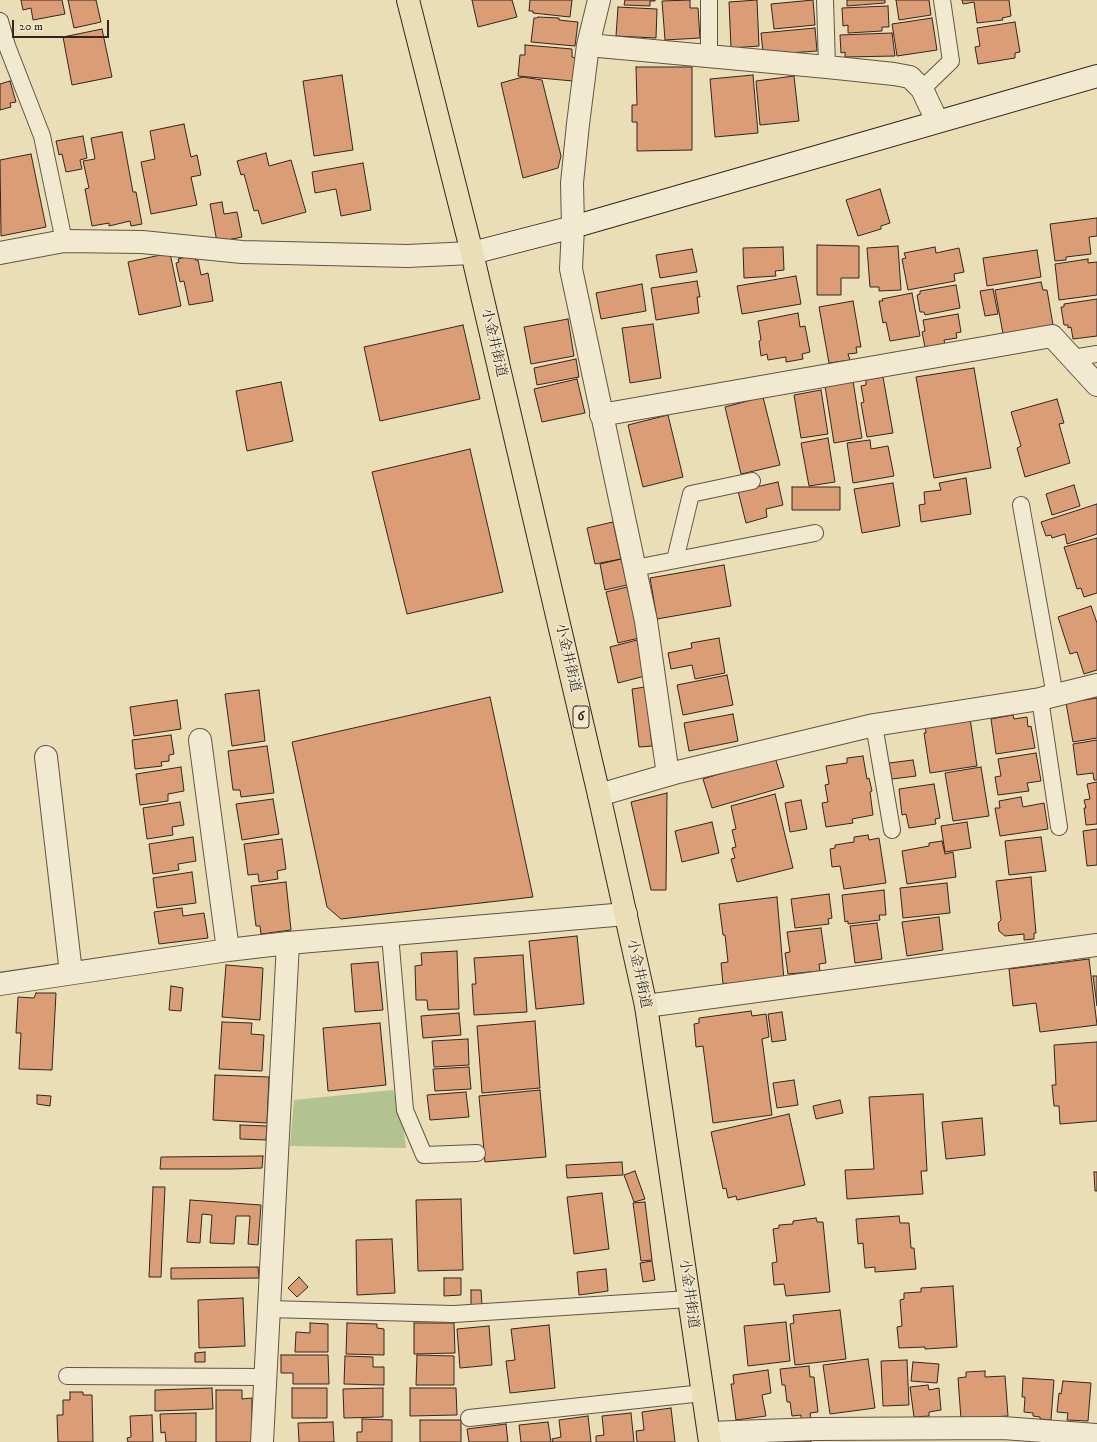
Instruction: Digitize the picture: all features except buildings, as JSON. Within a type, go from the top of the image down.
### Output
[{"type":"main road","name":"小金井街道","points":[[408,0],[472,253],[599,795],[646,1006],[710,1438]]},
{"type":"street","points":[[599,0],[588,45],[572,183],[573,227],[571,270],[646,621],[668,775]]},
{"type":"street","points":[[588,45],[827,67],[910,77],[922,89],[937,121]]},
{"type":"street","points":[[0,253],[64,241],[142,242],[242,252],[407,256],[472,253],[573,227],[1097,76]]},
{"type":"street","points":[[601,415],[1052,336],[1097,386]]},
{"type":"street","points":[[599,795],[668,775],[874,724],[1047,697],[1097,685]]},
{"type":"street","points":[[200,740],[228,950]]},
{"type":"street","points":[[46,757],[71,973]]},
{"type":"street","points":[[0,984],[228,950],[288,943],[626,914]]},
{"type":"street","points":[[262,1442],[288,943]]},
{"type":"street","points":[[646,1006],[1097,945]]},
{"type":"street","points":[[710,1438],[816,1429],[1003,1428],[1097,1434]]},
{"type":"lane","points":[[708,57],[709,0]]},
{"type":"lane","points":[[824,0],[827,67]]},
{"type":"lane","points":[[922,89],[951,62],[942,0]]},
{"type":"lane","points":[[0,21],[7,46],[42,136],[64,241]]},
{"type":"lane","points":[[1072,358],[1097,354]]},
{"type":"lane","points":[[675,560],[691,494],[752,481]]},
{"type":"lane","points":[[1021,505],[1047,697],[1059,827]]},
{"type":"lane","points":[[635,568],[815,533]]},
{"type":"lane","points":[[874,724],[892,830]]},
{"type":"lane","points":[[390,935],[405,1110],[424,1155],[477,1153]]},
{"type":"lane","points":[[268,1309],[454,1314],[689,1299]]},
{"type":"lane","points":[[67,1376],[265,1377]]},
{"type":"lane","points":[[469,1418],[703,1393]]},
{"type":"green space","points":[[393,1090],[402,1114],[406,1148],[290,1146],[294,1100]]}]
